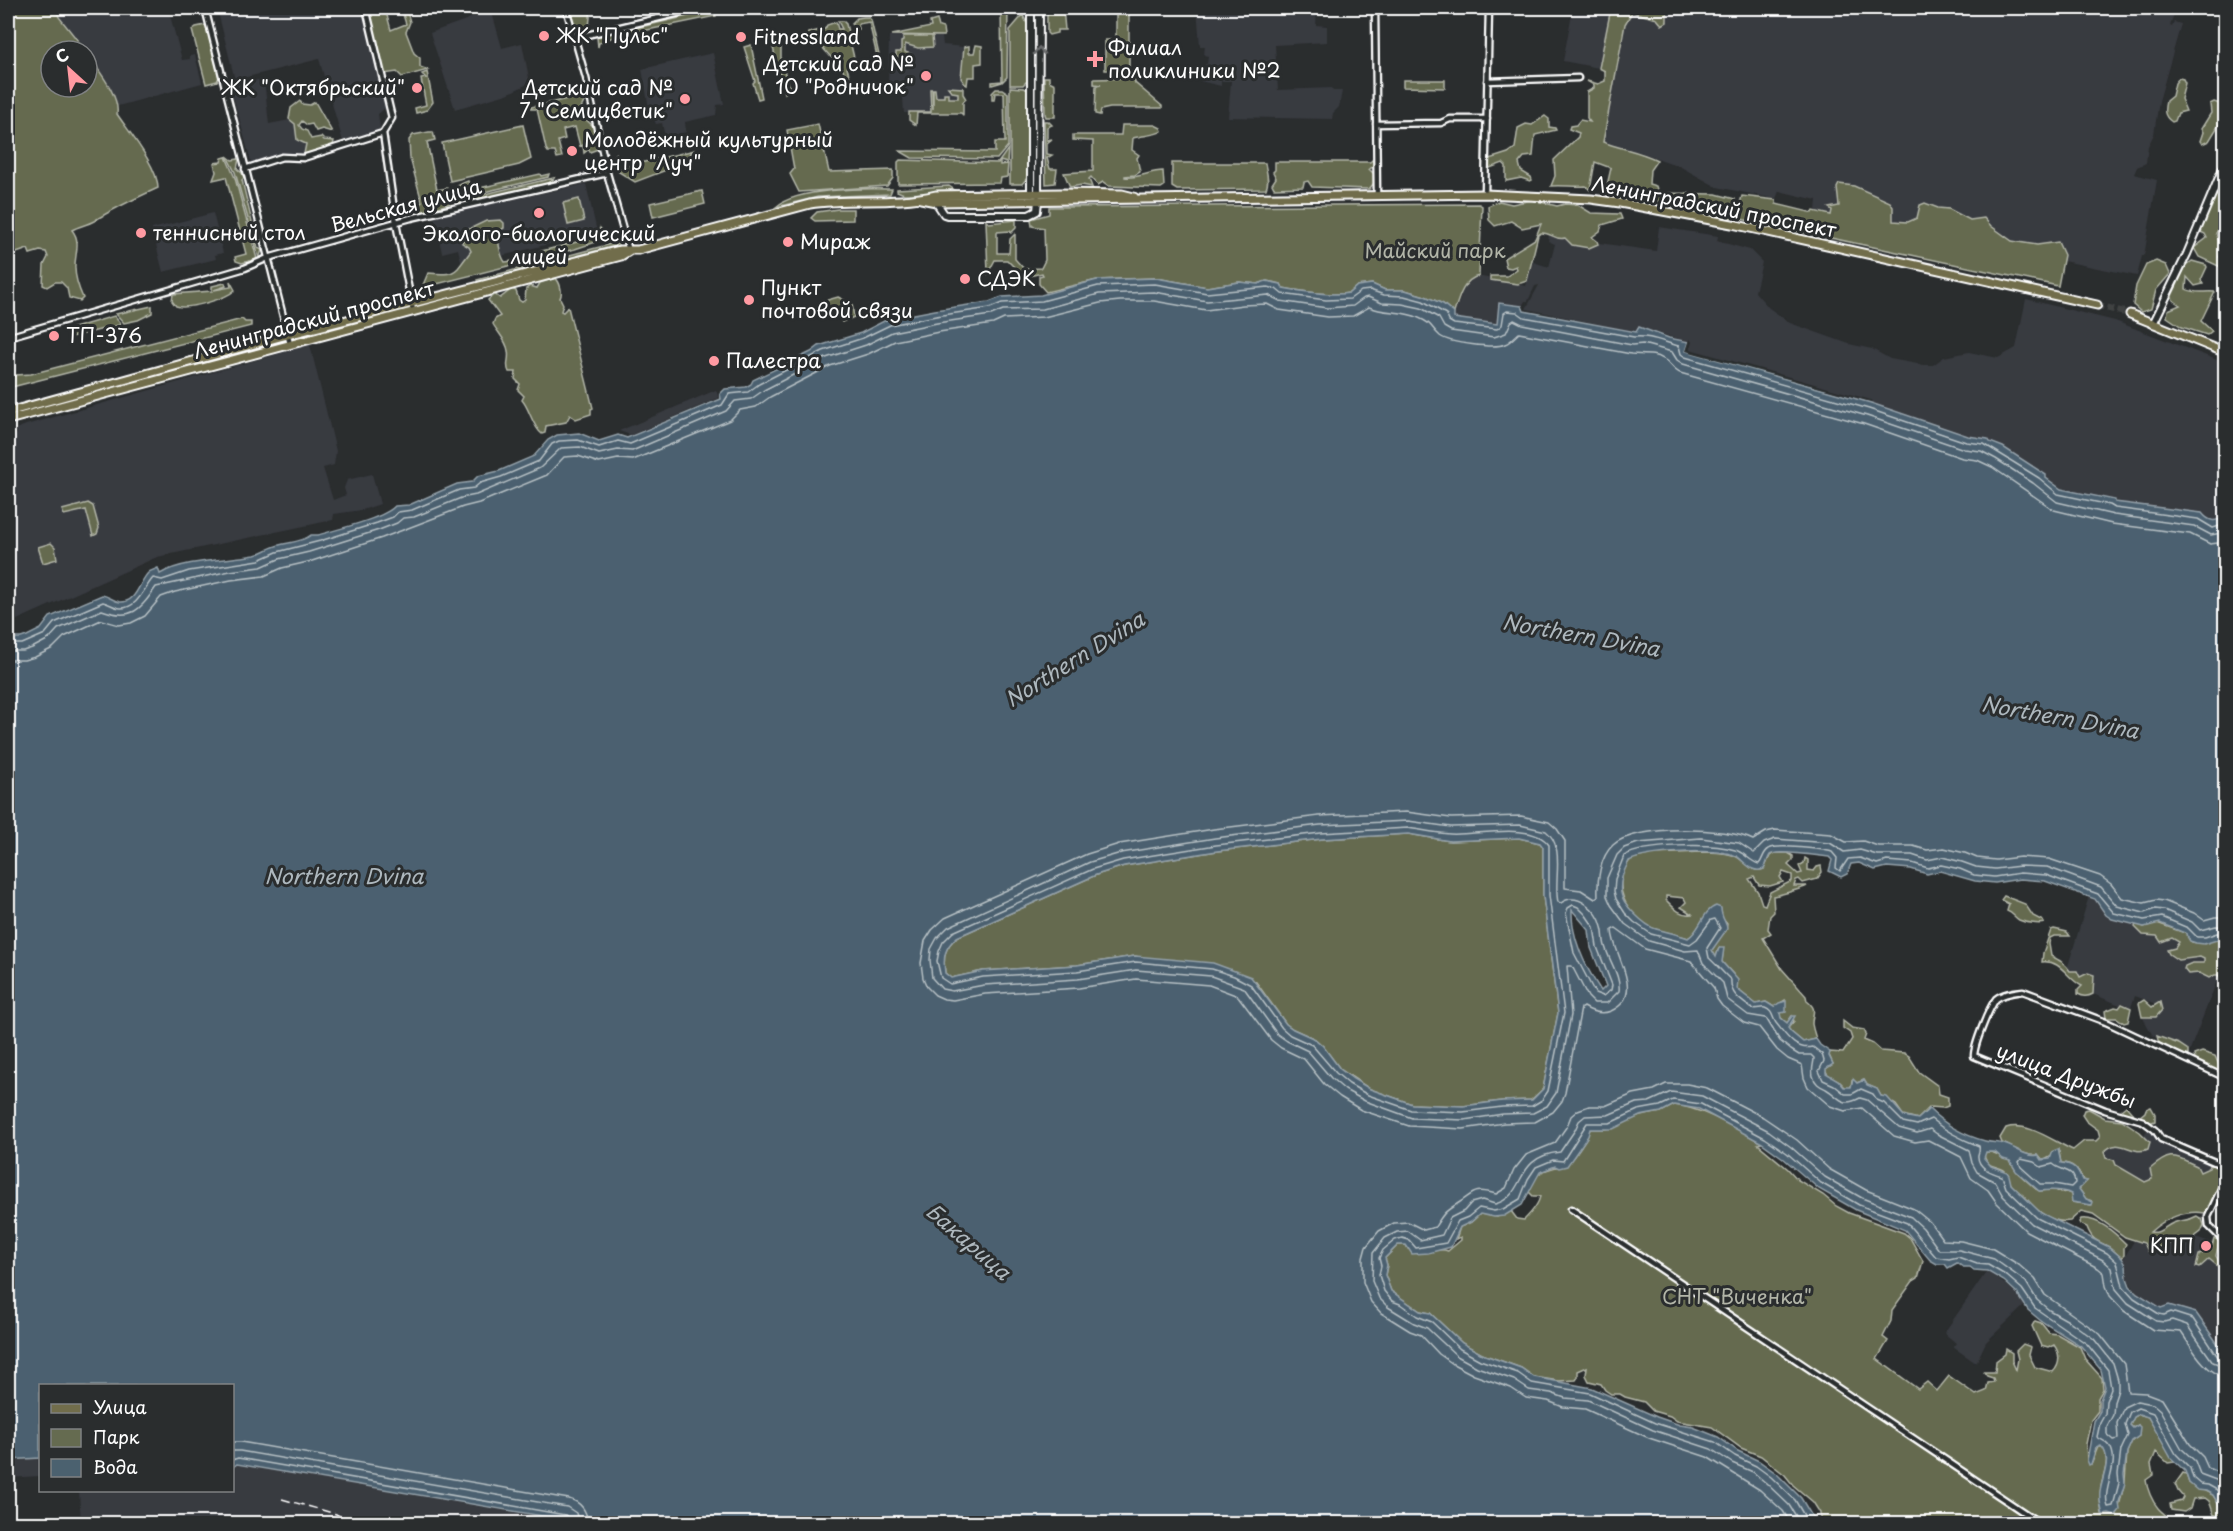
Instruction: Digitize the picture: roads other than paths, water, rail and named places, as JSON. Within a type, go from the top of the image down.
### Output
[{"type":"main road","points":[[936,202],[947,215],[1029,215],[1037,210],[1034,197],[1031,8]]},
{"type":"main road","points":[[1034,197],[1039,8]]},
{"type":"main road","points":[[2153,324],[2187,254],[2226,161]]},
{"type":"main road","name":"Ленинградский проспект","points":[[8,412],[288,335],[621,256],[629,251],[810,204],[837,201],[921,199],[936,202],[1122,194],[1139,198],[1485,194],[1620,202],[1826,244],[2097,305]]},
{"type":"main road","name":"Ленинградский проспект","points":[[921,199],[936,195],[1034,197]]},
{"type":"main road","name":"Ленинградский проспект","points":[[8,420],[290,344],[412,307]]},
{"type":"main road","points":[[2130,314],[2226,353]]},
{"type":"street","points":[[205,8],[290,344]]},
{"type":"street","points":[[366,8],[392,118],[383,133],[396,223],[412,307]]},
{"type":"street","points":[[566,8],[629,251]]},
{"type":"street","points":[[666,8],[667,15]]},
{"type":"street","points":[[574,38],[701,8]]},
{"type":"street","points":[[1375,8],[1377,195]]},
{"type":"street","points":[[1485,194],[1489,8]]},
{"type":"street","points":[[1487,81],[1578,78]]},
{"type":"street","points":[[1376,124],[1442,123],[1450,119],[1487,119]]},
{"type":"street","points":[[245,169],[282,157],[303,158],[383,133]]},
{"type":"street","name":"Вельская улица","points":[[8,337],[245,268],[268,258],[396,223],[607,173]]},
{"type":"street","name":"улица Дружбы","points":[[2226,1078],[2106,1023],[2023,991],[2011,992],[1996,999],[1976,1041],[1974,1056],[2105,1110],[2143,1121],[2150,1125],[2161,1139],[2226,1167]]},
{"type":"street","points":[[2226,1178],[2208,1217],[2209,1226],[2226,1243]]},
{"type":"street","points":[[1571,1209],[2041,1524]]},
{"type":"water","name":"Northern Dvina","points":[[1156,278],[1207,287],[1239,282],[1258,284],[1266,281],[1281,284],[1283,288],[1335,294],[1349,293],[1357,286],[1372,284],[1385,290],[1405,290],[1425,296],[1443,304],[1454,313],[1454,318],[1497,324],[1499,303],[1522,306],[1524,311],[1636,332],[1639,327],[1669,338],[1689,342],[1686,351],[1871,403],[1968,436],[1988,439],[2046,475],[2046,478],[2061,489],[2115,500],[2115,502],[2202,513],[2213,520],[2225,518],[2225,941],[2220,939],[2204,944],[2196,943],[2190,941],[2185,933],[2160,923],[2144,927],[2112,919],[2106,915],[2095,899],[2045,881],[2020,879],[1995,883],[1975,881],[1940,871],[1927,874],[1911,869],[1887,867],[1875,870],[1859,863],[1851,864],[1847,874],[1841,877],[1829,871],[1832,860],[1829,857],[1798,853],[1774,853],[1770,855],[1764,869],[1759,870],[1752,869],[1736,856],[1714,852],[1650,855],[1629,861],[1622,876],[1621,889],[1625,903],[1646,924],[1688,938],[1696,931],[1712,908],[1716,906],[1721,908],[1727,929],[1712,950],[1716,957],[1719,948],[1724,948],[1722,962],[1738,980],[1737,989],[1756,1004],[1766,1002],[1774,1007],[1786,1001],[1786,1012],[1780,1013],[1781,1018],[1787,1023],[1792,1016],[1795,1016],[1788,1028],[1791,1032],[1803,1042],[1816,1039],[1830,1052],[1829,1056],[1833,1064],[1826,1069],[1826,1073],[1838,1080],[1844,1087],[1851,1087],[1853,1079],[1857,1083],[1864,1080],[1867,1085],[1877,1089],[1881,1096],[1887,1097],[1904,1116],[1918,1119],[1929,1109],[1948,1125],[1969,1136],[2004,1144],[2025,1154],[2038,1155],[2041,1160],[2050,1159],[2053,1151],[2058,1149],[2061,1163],[2072,1166],[2082,1180],[2087,1181],[2079,1189],[2086,1199],[2093,1202],[2092,1205],[2072,1202],[2071,1194],[2064,1191],[2039,1191],[2016,1171],[2010,1161],[2003,1159],[1995,1152],[1986,1152],[1984,1158],[1991,1166],[2007,1172],[2011,1184],[2041,1213],[2109,1247],[2122,1258],[2126,1265],[2130,1286],[2137,1293],[2161,1308],[2169,1305],[2196,1313],[2220,1347],[2226,1359],[2225,1511],[2213,1495],[2197,1490],[2189,1483],[2185,1471],[2171,1458],[2148,1417],[2139,1414],[2134,1417],[2130,1425],[2133,1428],[2138,1425],[2140,1427],[2139,1436],[2132,1441],[2127,1452],[2125,1483],[2119,1502],[2120,1510],[2115,1516],[2103,1515],[2100,1495],[2106,1468],[2106,1456],[2101,1446],[2096,1448],[2091,1464],[2089,1465],[2087,1460],[2094,1421],[2100,1411],[2100,1400],[2105,1387],[2101,1370],[2081,1346],[2041,1321],[2028,1310],[2017,1293],[2004,1281],[1987,1271],[1974,1270],[1957,1263],[1948,1268],[1945,1264],[1937,1264],[1930,1260],[1905,1230],[1856,1210],[1819,1189],[1762,1143],[1699,1109],[1674,1105],[1661,1112],[1640,1116],[1613,1129],[1590,1129],[1588,1136],[1567,1166],[1559,1168],[1555,1166],[1540,1172],[1522,1205],[1504,1216],[1494,1217],[1480,1214],[1471,1222],[1460,1227],[1451,1247],[1428,1253],[1412,1254],[1406,1245],[1398,1245],[1385,1258],[1387,1265],[1385,1275],[1391,1291],[1420,1311],[1430,1313],[1462,1343],[1482,1354],[1521,1368],[1534,1377],[1592,1388],[1657,1417],[1718,1437],[1776,1473],[1801,1498],[1816,1523],[583,1523],[237,1464],[234,1466],[234,1384],[39,1384],[39,1458],[8,1460],[8,638],[27,636],[41,629],[50,617],[102,595],[120,602],[126,601],[134,595],[149,572],[158,568],[160,574],[193,563],[255,555],[276,546],[303,540],[311,535],[359,523],[381,515],[395,506],[409,505],[457,484],[472,482],[478,476],[499,471],[534,456],[548,440],[557,435],[579,433],[599,441],[618,435],[627,438],[721,399],[720,394],[725,389],[746,387],[753,380],[819,346],[861,333],[888,319],[989,302],[1002,297],[1041,295],[1097,280]],"holes":[[[1408,834],[1450,841],[1519,838],[1540,843],[1543,847],[1543,896],[1558,1013],[1543,1089],[1532,1100],[1463,1106],[1412,1104],[1370,1089],[1340,1069],[1315,1039],[1286,1024],[1251,977],[1213,963],[1135,956],[1077,965],[983,971],[951,978],[945,973],[945,953],[957,937],[1096,875],[1124,866],[1217,851],[1322,839]],[[1572,910],[1589,930],[1591,948],[1606,986],[1601,991],[1580,952],[1574,931]]]},
{"type":"tunnel","points":[[2097,305],[2130,314]]},
{"type":"railway","points":[[282,1499],[336,1514],[352,1524]]},
{"type":"place","name":"ЖК \"Пульс\"","points":[[544,36]]},
{"type":"place","name":"Fitnessland","points":[[741,37]]},
{"type":"place","name":"Филиал поликлиники №2","points":[[1095,59]]},
{"type":"place","name":"Детский сад № 10 \"Родничок\"","points":[[926,76]]},
{"type":"place","name":"ЖК \"Октябрьский\"","points":[[417,88]]},
{"type":"place","name":"Детский сад № 7 \"Семицветик\"","points":[[685,99]]},
{"type":"place","name":"Молодёжный культурный центр \"Луч\"","points":[[572,151]]},
{"type":"place","name":"Эколого-биологический лицей","points":[[539,213]]},
{"type":"place","name":"теннисный стол","points":[[141,233]]},
{"type":"place","name":"Мираж","points":[[788,242]]},
{"type":"place","name":"СДЭК","points":[[965,279]]},
{"type":"place","name":"Пункт почтовой связи","points":[[749,300]]},
{"type":"place","name":"ТП-376","points":[[54,336]]},
{"type":"place","name":"Палестра","points":[[714,361]]},
{"type":"place","name":"КПП","points":[[2206,1246]]},
{"type":"park label","name":"Майский парк","points":[[1435,251]]},
{"type":"park label","name":"СНТ \"Виченка\"","points":[[1737,1297]]},
{"type":"water label","name":"Бакарица","points":[[968,1242]]}]
